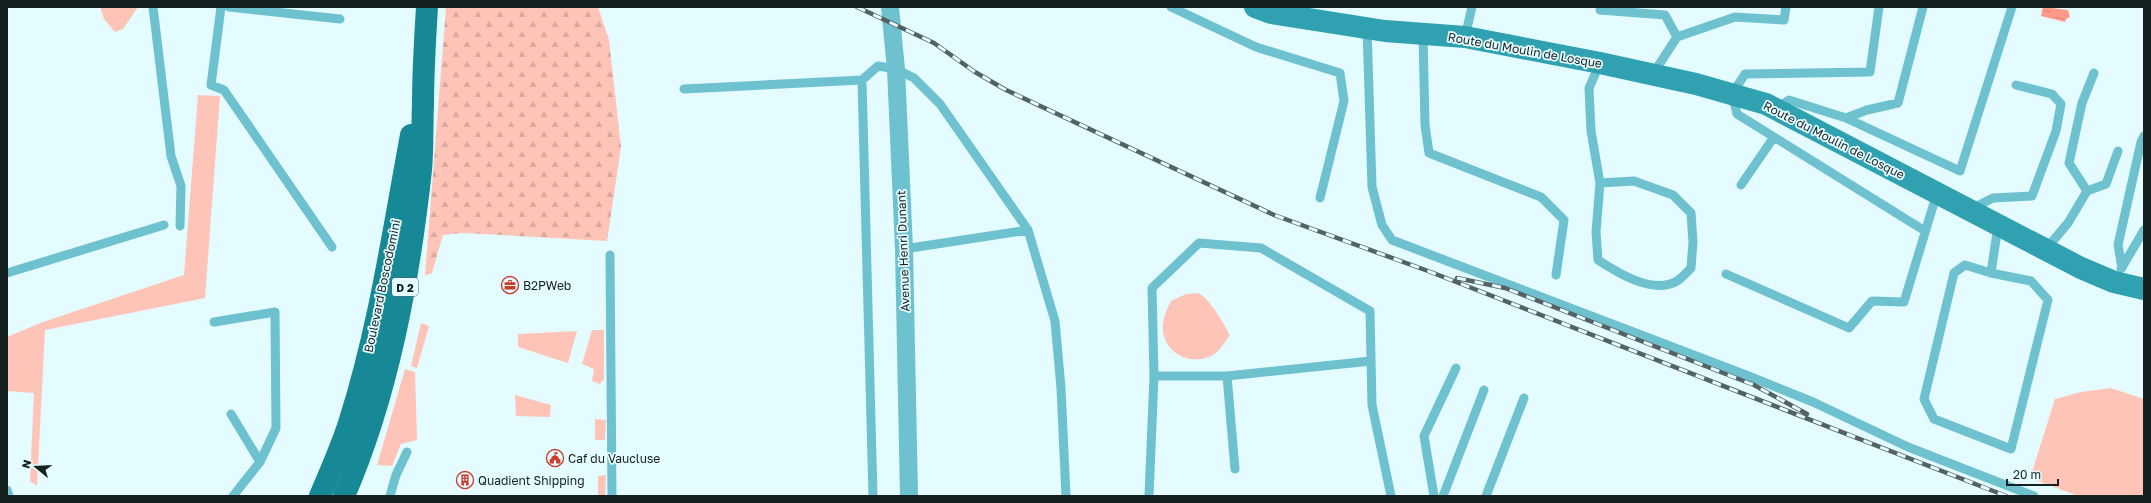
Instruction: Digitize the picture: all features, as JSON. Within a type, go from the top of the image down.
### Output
[{"type":"main road","name":"Boulevard Boscodomini","points":[[344,496],[360,459],[377,405],[406,283],[421,169],[423,69],[427,7]]},
{"type":"main road","name":"Boulevard Boscodomini","points":[[320,496],[348,424],[373,336],[384,288],[423,69]]},
{"type":"street","name":"Avenue Henri Dunant","points":[[890,7],[896,69],[904,249],[909,496]]},
{"type":"street","name":"Route du Moulin de Losque","points":[[1255,7],[1272,13],[1376,30],[1465,37],[1653,74],[1732,94],[1775,109],[1938,192],[2046,250],[2118,275],[2144,289]]},
{"type":"lane","points":[[153,7],[171,156],[181,186],[180,226]]},
{"type":"lane","points":[[221,7],[211,85],[224,90],[332,247]]},
{"type":"lane","points":[[229,7],[340,19]]},
{"type":"lane","points":[[1171,7],[1256,46],[1340,73],[1344,101],[1320,198]]},
{"type":"lane","points":[[1465,37],[1472,7]]},
{"type":"lane","points":[[1735,7],[1735,17]]},
{"type":"lane","points":[[1653,74],[1677,38],[1735,17],[1784,20],[1786,7]]},
{"type":"lane","points":[[1879,7],[1870,72],[1745,74],[1732,94],[1737,114],[1925,231]]},
{"type":"lane","points":[[1846,118],[1867,110],[1898,103],[1923,7]]},
{"type":"lane","points":[[1775,109],[1789,100],[1846,118],[1960,171],[2012,7]]},
{"type":"lane","points":[[1600,10],[1665,15],[1677,38]]},
{"type":"lane","points":[[1376,30],[1372,187],[1382,224],[1392,240],[1746,375],[1813,402],[1908,446],[2034,496]]},
{"type":"lane","points":[[1423,34],[1425,125],[1429,153],[1540,197],[1564,220],[1556,275]]},
{"type":"lane","points":[[1600,63],[1588,88],[1591,131],[1600,183],[1596,232],[1598,260],[1619,273],[1655,286],[1677,282],[1691,268],[1694,242],[1691,213],[1673,195],[1634,181],[1600,183]]},
{"type":"lane","points":[[684,89],[862,80],[878,66],[896,69],[914,78],[940,104],[1028,230],[1054,321],[1061,388],[1066,496]]},
{"type":"lane","points":[[2087,191],[2069,163],[2082,103],[2094,73]]},
{"type":"lane","points":[[862,80],[873,496]]},
{"type":"lane","points":[[1970,210],[1993,198],[2032,196],[2056,131],[2061,104],[2052,94],[2016,85]]},
{"type":"lane","points":[[2118,275],[2118,245],[2141,142],[2144,136]]},
{"type":"lane","points":[[1741,185],[1774,137]]},
{"type":"lane","points":[[2046,250],[2068,223],[2087,191],[2106,184],[2118,151]]},
{"type":"lane","points":[[1726,274],[1849,328],[1872,301],[1904,302],[1938,192]]},
{"type":"lane","points":[[7,273],[164,225]]},
{"type":"lane","points":[[1991,273],[1998,225]]},
{"type":"lane","points":[[904,249],[1028,230]]},
{"type":"lane","points":[[2118,275],[2144,230]]},
{"type":"lane","points":[[1149,496],[1154,376],[1152,288],[1199,243],[1261,248],[1370,311],[1372,405],[1391,496]]},
{"type":"lane","points":[[610,255],[612,496]]},
{"type":"lane","points":[[1965,266],[1991,273],[2031,281],[2048,300],[2012,449],[1934,418],[1924,399],[1954,273],[1965,266]]},
{"type":"lane","points":[[214,322],[275,312],[276,428],[260,462],[233,496]]},
{"type":"lane","points":[[1154,376],[1228,376],[1371,361]]},
{"type":"lane","points":[[1434,496],[1424,436],[1456,368]]},
{"type":"lane","points":[[1228,376],[1235,469]]},
{"type":"lane","points":[[1443,496],[1484,390]]},
{"type":"lane","points":[[1486,496],[1524,398]]},
{"type":"lane","points":[[232,414],[260,462]]},
{"type":"lane","points":[[390,496],[396,475],[407,452]]},
{"type":"lane","points":[[7,490],[9,496]]},
{"type":"green space","points":[[100,7],[138,7],[123,29],[115,32],[104,19]]},
{"type":"green space","points":[[446,7],[598,7],[609,40],[621,147],[607,241],[463,233],[443,235],[432,273],[425,276]]},
{"type":"green space","points":[[198,95],[220,96],[205,298],[45,330],[37,486],[30,481],[34,393],[7,391],[7,337],[40,323],[184,275]]},
{"type":"green space","points":[[1198,293],[1211,305],[1230,335],[1216,353],[1202,359],[1188,358],[1176,353],[1167,343],[1163,331],[1163,322],[1171,301],[1186,294]]},
{"type":"green space","points":[[421,323],[429,326],[417,368],[411,366]]},
{"type":"green space","points":[[592,330],[604,330],[604,379],[600,384],[592,381],[594,369],[582,364]]},
{"type":"green space","points":[[577,331],[568,363],[518,347],[518,334]]},
{"type":"green space","points":[[405,369],[415,372],[417,440],[401,444],[392,466],[377,465]]},
{"type":"green space","points":[[2111,388],[2144,399],[2144,496],[2078,496],[2030,478],[2055,399],[2081,392]]},
{"type":"green space","points":[[515,395],[551,405],[550,417],[516,416]]},
{"type":"green space","points":[[595,419],[606,420],[605,440],[595,440]]},
{"type":"green space","points":[[606,475],[605,496],[598,496],[598,476]]},
{"type":"water","points":[[2043,7],[2068,10],[2070,17],[2066,19],[2065,22],[2041,16]]},
{"type":"railway","points":[[857,7],[934,43],[975,72],[1006,90],[1274,215],[1428,271],[2006,496]]},
{"type":"railway","points":[[1457,278],[1505,288],[1754,385],[1807,414]]},
{"type":"place","name":"B2PWeb","points":[[510,285]]},
{"type":"place","name":"Caf du Vaucluse","points":[[555,458]]},
{"type":"place","name":"Quadient Shipping","points":[[465,480]]}]
